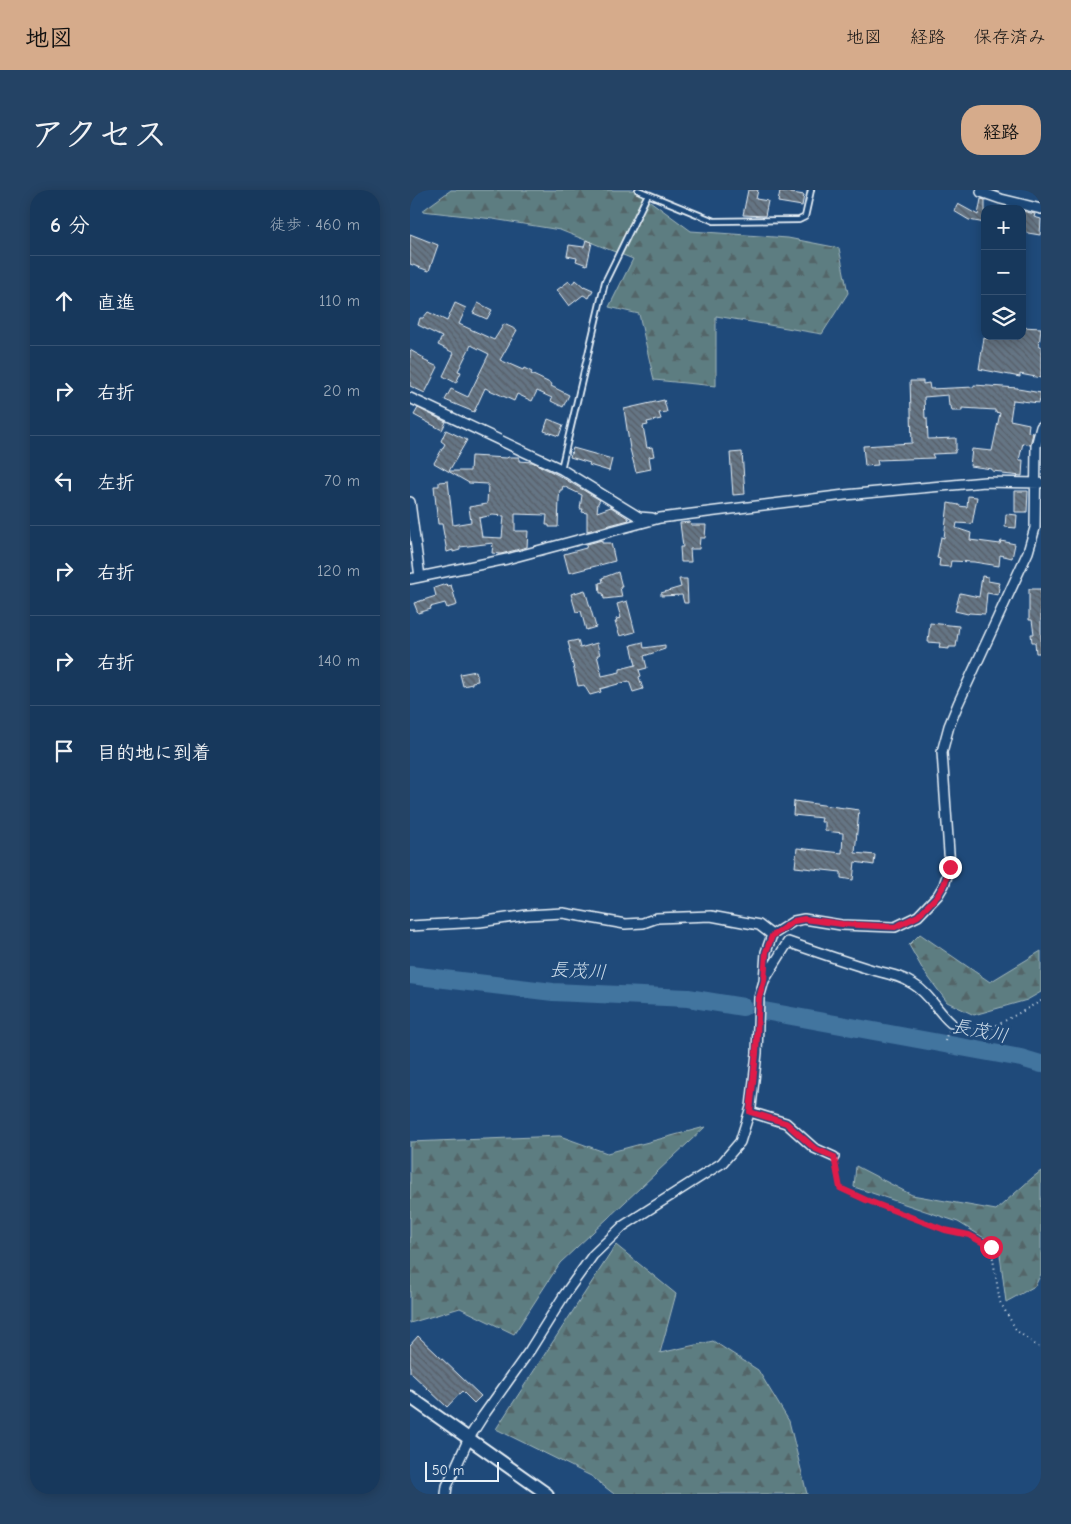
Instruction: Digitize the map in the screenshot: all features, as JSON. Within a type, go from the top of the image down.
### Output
[{"type":"main road","points":[[410,1397],[548,1494]]},
{"type":"street","points":[[981,192],[1001,199],[1041,208]]},
{"type":"street","points":[[410,398],[561,469],[639,517],[660,518]]},
{"type":"street","points":[[446,1494],[447,1486],[462,1458],[469,1438],[530,1350],[564,1294],[593,1255],[623,1226],[722,1163],[740,1142],[750,1112],[759,998],[764,981],[766,952],[772,936],[794,921],[804,919],[842,924],[895,927],[918,916],[938,895],[944,885],[950,867],[950,857],[942,752],[958,704],[1028,552],[1035,528],[1038,483],[1036,446],[1041,426]]},
{"type":"street","points":[[410,579],[507,559],[660,518],[845,495],[985,482],[1038,483]]},
{"type":"street","points":[[410,502],[420,577]]},
{"type":"street","points":[[410,926],[480,922],[527,915],[563,913],[625,924],[643,923],[657,918],[711,916],[759,925],[772,936]]},
{"type":"street","points":[[764,981],[788,942],[868,969],[898,976],[915,984],[928,996],[943,1016],[951,1022]]},
{"type":"street","points":[[750,1112],[786,1123],[814,1148],[834,1157]]},
{"type":"lane","points":[[638,190],[714,221],[799,220],[805,217],[811,190]]},
{"type":"lane","points":[[561,469],[605,282],[648,194]]},
{"type":"path","points":[[951,1022],[970,1029],[990,1029],[1041,1002]]},
{"type":"path","points":[[834,1157],[840,1188],[945,1230],[969,1235],[991,1247],[1000,1302],[1016,1331],[1041,1349]]},
{"type":"green space","points":[[451,190],[635,190],[691,231],[788,238],[839,248],[848,293],[822,334],[716,316],[716,386],[654,380],[639,314],[609,307],[633,259],[560,230],[493,219],[422,211]]},
{"type":"green space","points":[[920,934],[990,982],[1041,951],[1041,992],[1027,1000],[974,1015],[947,1002],[923,970],[909,945]]},
{"type":"green space","points":[[705,1127],[560,1263],[514,1334],[460,1308],[410,1323],[410,1142],[560,1136],[607,1153]]},
{"type":"green space","points":[[856,1166],[912,1195],[996,1210],[1041,1171],[1041,1274],[1035,1286],[1006,1302],[999,1247],[958,1222],[854,1187]]},
{"type":"green space","points":[[616,1245],[676,1294],[660,1353],[713,1341],[758,1370],[789,1421],[807,1494],[614,1494],[591,1476],[496,1429]]},
{"type":"building","points":[[748,190],[758,190],[756,199],[768,201],[765,216],[743,215]]},
{"type":"building","points":[[780,191],[804,195],[802,206],[778,202]]},
{"type":"building","points":[[981,199],[985,200],[985,205],[981,205],[981,222],[969,220],[954,211],[958,204],[978,215]]},
{"type":"building","points":[[1026,212],[1035,214],[1034,217],[1041,219],[1040,235],[1026,233]]},
{"type":"building","points":[[410,234],[438,245],[429,271],[410,264]]},
{"type":"building","points":[[586,240],[592,242],[587,265],[576,261],[577,258],[567,256],[569,245],[584,247]]},
{"type":"building","points":[[576,280],[584,287],[593,290],[589,298],[583,295],[569,306],[557,290],[569,281],[571,284]]},
{"type":"building","points":[[455,303],[466,308],[459,324],[494,340],[504,324],[517,330],[500,360],[532,372],[531,374],[569,395],[563,407],[551,401],[552,398],[537,391],[532,401],[517,394],[514,401],[485,388],[474,412],[445,400],[451,389],[468,397],[489,354],[471,345],[458,371],[461,372],[456,383],[443,376],[454,353],[438,345],[442,337],[418,325],[420,318],[423,318],[428,312],[447,321]]},
{"type":"building","points":[[478,303],[492,310],[487,319],[473,313]]},
{"type":"building","points":[[1026,327],[1041,328],[1039,346],[1041,346],[1041,378],[1020,374],[1020,377],[979,369],[984,340],[1026,340]]},
{"type":"building","points":[[410,350],[424,358],[423,360],[438,367],[425,393],[410,386]]},
{"type":"building","points":[[910,381],[923,381],[923,384],[929,383],[930,389],[974,387],[974,385],[1018,388],[1041,393],[1039,403],[1013,400],[1010,420],[1029,424],[1028,432],[1033,433],[1030,445],[1023,443],[1019,460],[1023,460],[1022,476],[1002,474],[1002,472],[992,471],[992,469],[970,466],[972,449],[992,451],[1000,413],[995,412],[995,410],[962,408],[962,411],[952,411],[951,406],[949,406],[948,395],[924,397],[925,418],[927,418],[928,439],[956,438],[955,453],[932,454],[934,458],[877,460],[878,465],[865,466],[863,446],[912,443]]},
{"type":"building","points":[[664,400],[667,412],[659,413],[661,419],[647,422],[648,425],[643,426],[647,448],[652,447],[654,456],[649,457],[651,469],[636,472],[630,449],[624,409]]},
{"type":"building","points":[[418,408],[446,422],[442,430],[414,415]]},
{"type":"building","points":[[548,419],[563,425],[559,436],[544,431]]},
{"type":"building","points":[[446,430],[467,440],[449,471],[470,471],[471,456],[519,457],[519,461],[532,462],[600,500],[597,512],[611,507],[629,520],[587,531],[587,513],[582,512],[583,509],[580,509],[582,495],[563,486],[562,490],[560,490],[558,527],[546,525],[547,515],[515,514],[515,531],[528,531],[527,547],[501,554],[492,553],[493,543],[460,547],[460,550],[447,552],[442,524],[438,524],[434,486],[439,486],[439,482],[448,481],[453,525],[471,522],[469,507],[487,504],[488,484],[469,483],[434,463],[445,444],[441,441]],"holes":[[[493,515],[504,516],[502,538],[482,537],[479,518]]]},
{"type":"building","points":[[573,448],[612,459],[609,471],[570,457]]},
{"type":"building","points":[[742,452],[745,494],[733,495],[730,453]]},
{"type":"building","points":[[1015,491],[1028,491],[1027,512],[1015,512]]},
{"type":"building","points":[[968,496],[977,497],[972,524],[957,523],[956,528],[971,533],[970,540],[1000,544],[1001,541],[1015,544],[1012,558],[1000,555],[999,566],[951,561],[950,567],[939,566],[940,559],[937,558],[941,537],[944,538],[948,503],[967,507]]},
{"type":"building","points":[[1006,514],[1017,515],[1016,528],[1005,527]]},
{"type":"building","points":[[690,522],[691,525],[706,525],[705,538],[700,538],[699,549],[690,549],[691,562],[681,562],[680,547],[683,547],[680,523]]},
{"type":"building","points":[[602,540],[602,543],[611,543],[615,561],[569,573],[564,554],[586,548],[587,544]]},
{"type":"building","points":[[618,572],[622,587],[620,587],[622,597],[604,599],[603,593],[600,593],[599,583],[603,582],[602,578]]},
{"type":"building","points":[[982,576],[988,577],[988,581],[999,583],[998,595],[987,593],[985,614],[968,614],[955,611],[960,593],[979,597]]},
{"type":"building","points":[[679,579],[687,579],[688,603],[684,603],[682,595],[661,596],[661,593],[681,587]]},
{"type":"building","points":[[446,584],[448,586],[451,585],[457,605],[447,608],[445,603],[418,613],[414,603],[436,596],[434,588]]},
{"type":"building","points":[[1029,589],[1041,589],[1041,653],[1036,653],[1035,642],[1032,642],[1031,634],[1034,634],[1032,620],[1029,620]]},
{"type":"building","points":[[585,590],[596,627],[586,630],[581,611],[576,612],[571,594]]},
{"type":"building","points":[[627,601],[635,632],[620,636],[615,622],[617,622],[616,619],[621,618],[617,604]]},
{"type":"building","points":[[930,623],[959,626],[956,647],[949,647],[949,649],[939,648],[940,643],[928,642]]},
{"type":"building","points":[[578,640],[580,648],[597,643],[600,655],[597,655],[602,676],[620,672],[620,669],[636,665],[631,645],[643,642],[644,648],[665,645],[665,649],[644,656],[647,668],[639,670],[643,689],[633,692],[629,681],[600,689],[601,692],[590,695],[584,685],[578,686],[569,649],[568,642]]},
{"type":"building","points":[[476,671],[478,681],[463,686],[460,674]]},
{"type":"building","points":[[794,801],[859,810],[855,853],[875,855],[874,865],[855,862],[853,880],[841,878],[841,872],[795,867],[797,848],[842,853],[843,833],[825,831],[825,822],[821,822],[822,818],[793,815]]},
{"type":"building","points":[[418,1336],[481,1396],[474,1403],[462,1391],[447,1407],[410,1372],[410,1345]]},
{"type":"waterway","name":"長茂川","points":[[410,975],[553,992],[688,998],[743,1007]]},
{"type":"waterway","name":"長茂川","points":[[764,1011],[1021,1058],[1041,1064]]},
{"type":"route","points":[[950,867],[944,885],[938,895],[918,916],[895,927],[842,924],[804,919],[794,921],[772,936],[766,952],[764,981],[759,998],[750,1112],[786,1123],[814,1148],[834,1157],[840,1188],[945,1230],[969,1235],[991,1247]]}]
